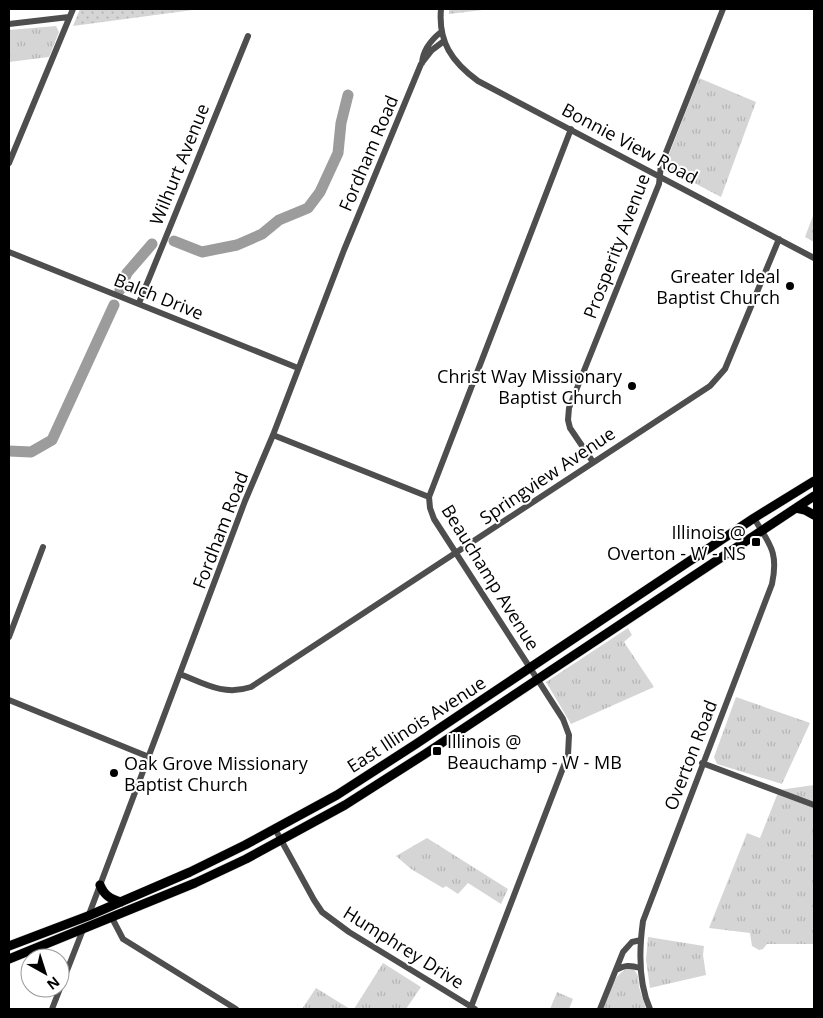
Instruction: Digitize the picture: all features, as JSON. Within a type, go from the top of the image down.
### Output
[{"type":"main road","name":"East Illinois Avenue","points":[[9,946],[88,916],[190,872],[337,795],[531,668],[754,518],[814,481]]},
{"type":"main road","name":"East Illinois Avenue","points":[[9,959],[195,883],[280,840],[361,794],[538,680],[814,496]]},
{"type":"main road","points":[[796,508],[814,515]]},
{"type":"main road","points":[[190,872],[195,883]]},
{"type":"main road","points":[[100,885],[110,898],[121,902]]},
{"type":"street","points":[[9,163],[73,9]]},
{"type":"street","points":[[440,9],[441,32],[444,41]]},
{"type":"street","name":"Prosperity Avenue","points":[[594,462],[570,428],[568,420],[569,408],[658,184],[661,165],[723,9]]},
{"type":"street","points":[[9,24],[69,17]]},
{"type":"street","name":"Fordham Road","points":[[422,64],[422,55],[426,48],[441,32]]},
{"type":"street","name":"Wilhurt Avenue","points":[[138,303],[248,36]]},
{"type":"street","name":"Fordham Road","points":[[54,1008],[148,757],[344,250],[422,64],[432,50],[444,41]]},
{"type":"street","name":"Bonnie View Road","points":[[444,41],[451,55],[467,72],[478,80],[814,258]]},
{"type":"street","name":"Beauchamp Avenue","points":[[473,1008],[568,755],[570,744],[568,729],[563,718],[497,615],[455,554],[434,519],[429,497],[571,130]]},
{"type":"street","name":"Springview Avenue","points":[[180,674],[230,692],[251,687],[710,386],[725,369],[779,239]]},
{"type":"street","name":"Balch Drive","points":[[9,252],[298,368]]},
{"type":"street","points":[[273,435],[429,497]]},
{"type":"street","name":"Overton Road","points":[[650,1009],[643,988],[640,968],[643,921],[772,584],[775,571],[775,558],[772,549],[754,518]]},
{"type":"street","points":[[9,637],[43,547]]},
{"type":"street","points":[[9,700],[148,757]]},
{"type":"street","points":[[702,764],[814,805]]},
{"type":"street","name":"Humphrey Drive","points":[[275,829],[322,912],[349,932],[473,1008]]},
{"type":"street","points":[[112,918],[122,939],[236,1009]]},
{"type":"street","points":[[600,1009],[627,946],[632,942],[641,940]]},
{"type":"street","points":[[616,971],[623,966],[630,965],[640,968]]},
{"type":"green space","points":[[80,9],[200,9],[73,26]]},
{"type":"green space","points":[[449,9],[491,9],[449,14]]},
{"type":"green space","points":[[56,26],[59,32],[49,57],[9,62],[9,30]]},
{"type":"green space","points":[[699,78],[756,102],[721,197],[664,167]]},
{"type":"green space","points":[[814,213],[814,242],[805,237]]},
{"type":"green space","points":[[628,628],[632,635],[624,642],[654,687],[571,724],[546,682]]},
{"type":"green space","points":[[736,697],[810,723],[782,784],[717,764],[714,757]]},
{"type":"green space","points":[[814,785],[814,944],[767,944],[763,949],[759,950],[752,946],[750,933],[709,928],[747,833],[760,838],[779,790]]},
{"type":"green space","points":[[427,838],[508,889],[501,904],[468,883],[458,894],[446,886],[443,888],[411,869],[396,856]]},
{"type":"green space","points":[[648,937],[704,946],[703,955],[706,975],[650,988],[646,960]]},
{"type":"green space","points":[[383,963],[421,987],[406,1009],[354,1009]]},
{"type":"green space","points":[[634,969],[638,976],[639,987],[646,1009],[603,1009],[616,979],[625,970]]},
{"type":"green space","points":[[316,988],[350,1009],[302,1009]]},
{"type":"green space","points":[[557,992],[573,999],[569,1009],[550,1009]]},
{"type":"waterway","points":[[174,241],[202,252],[237,245],[262,234],[279,220],[308,208],[320,192],[338,153],[341,123],[348,95]]},
{"type":"waterway","points":[[120,290],[127,273],[152,244]]},
{"type":"waterway","points":[[9,451],[31,452],[52,440],[114,305]]},
{"type":"place","name":"Greater Ideal Baptist Church","points":[[790,286]]},
{"type":"place","name":"Christ Way Missionary Baptist Church","points":[[632,386]]},
{"type":"place","name":"Illinois @ Overton - W - NS","points":[[756,542]]},
{"type":"place","name":"Illinois @ Beauchamp - W - MB","points":[[437,751]]},
{"type":"place","name":"Oak Grove Missionary Baptist Church","points":[[114,773]]}]
